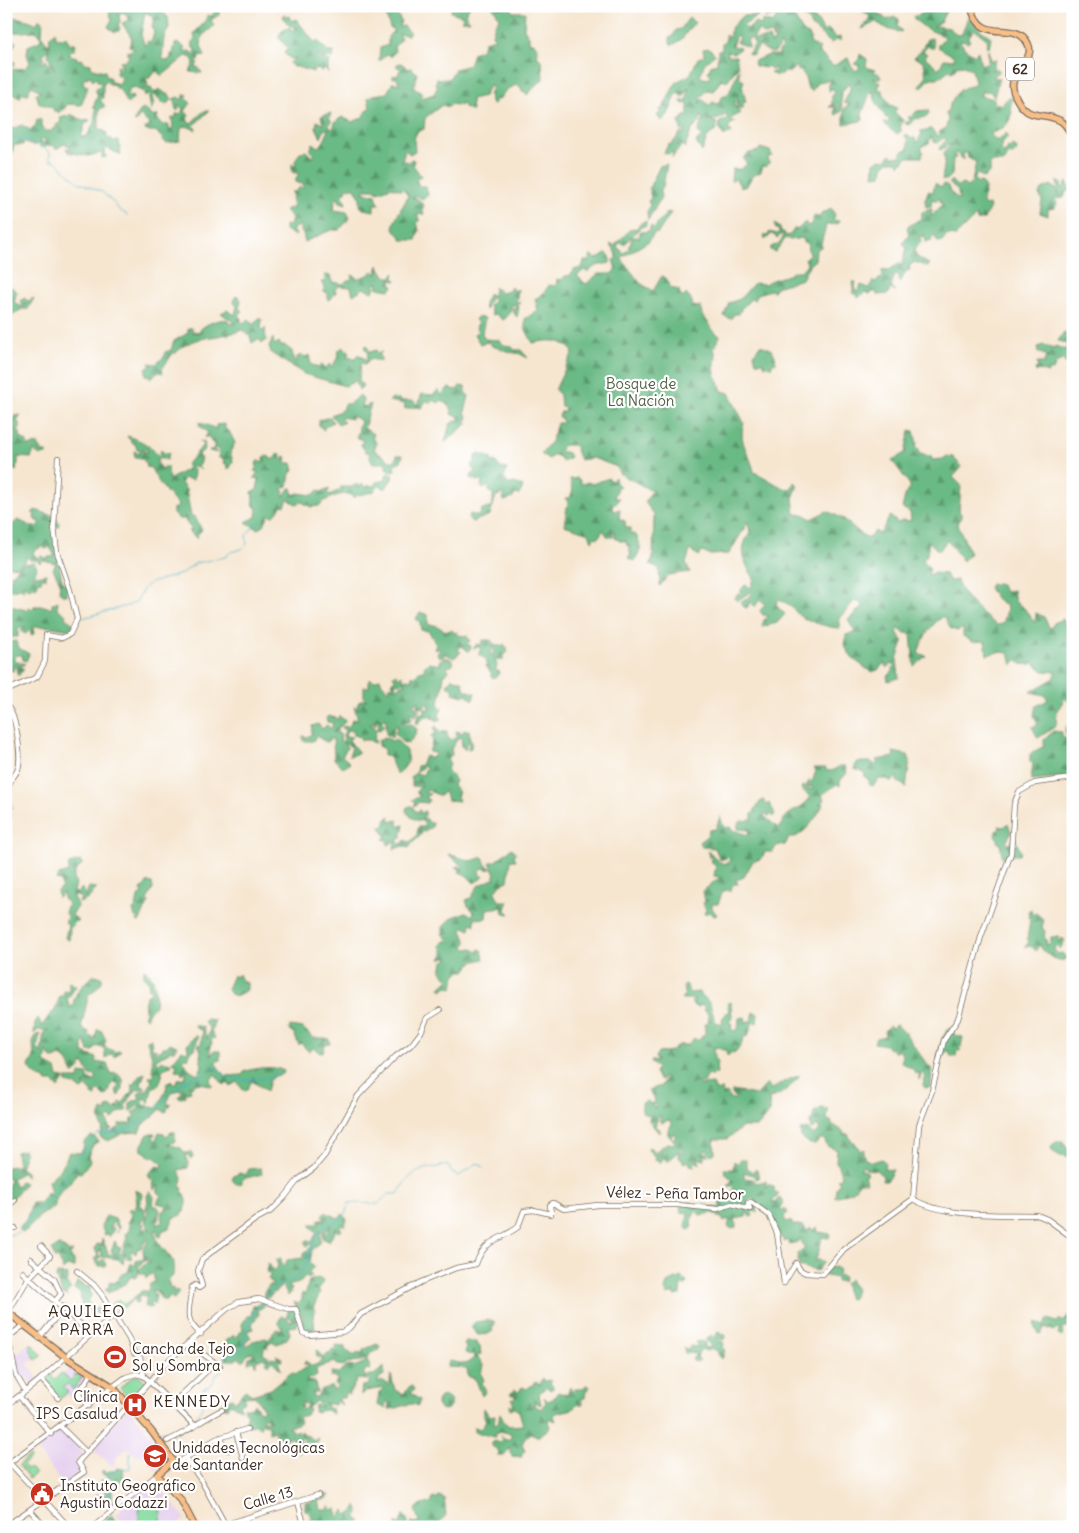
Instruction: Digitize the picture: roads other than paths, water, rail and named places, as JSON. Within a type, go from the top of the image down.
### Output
[{"type":"main road","name":"62","points":[[971,6],[974,15],[983,26],[996,32],[1014,32],[1025,39],[1029,45],[1029,56],[1013,78],[1013,91],[1026,110],[1032,115],[1059,120],[1073,136]]},
{"type":"main road","points":[[7,1311],[65,1357],[113,1387],[128,1404],[153,1433],[173,1461],[157,1475],[181,1500],[195,1527]]},
{"type":"street","points":[[6,691],[37,677],[45,661],[46,635],[62,638],[70,634],[77,620],[56,543],[54,510],[58,458]]},
{"type":"street","points":[[6,706],[13,712],[20,760],[18,769],[8,788],[12,805],[6,827]]},
{"type":"street","points":[[1073,778],[1035,783],[1019,792],[1014,804],[1011,853],[981,937],[958,1019],[944,1040],[932,1091],[919,1125],[913,1199],[924,1206],[962,1212],[1037,1215],[1047,1219],[1073,1238]]},
{"type":"street","points":[[6,1526],[84,1472],[78,1462],[86,1452],[169,1360],[202,1334],[191,1325],[188,1314],[192,1287],[195,1285],[199,1288],[202,1286],[198,1271],[202,1259],[256,1219],[271,1211],[298,1180],[314,1168],[325,1155],[358,1096],[395,1057],[411,1045],[421,1032],[427,1018],[440,1010]]},
{"type":"street","name":"Vélez - Peña Tambor","points":[[202,1334],[233,1305],[263,1299],[288,1309],[296,1309],[303,1333],[309,1335],[342,1332],[349,1328],[361,1314],[421,1282],[456,1268],[476,1264],[479,1255],[487,1244],[518,1227],[524,1211],[534,1210],[551,1214],[550,1205],[553,1203],[564,1210],[598,1205],[678,1205],[717,1209],[732,1204],[750,1209],[748,1203],[751,1202],[770,1215],[777,1233],[784,1283],[796,1263],[800,1270],[806,1273],[823,1274],[844,1249],[913,1199]]},
{"type":"street","points":[[6,1207],[15,1200]]},
{"type":"street","points":[[6,1227],[15,1228]]},
{"type":"street","points":[[7,1311],[30,1278],[50,1256],[41,1246]]},
{"type":"street","points":[[32,1259],[54,1279],[61,1294],[56,1300]]},
{"type":"street","points":[[77,1271],[94,1285],[129,1339],[134,1353],[140,1357],[144,1376],[193,1424]]},
{"type":"street","points":[[22,1272],[56,1300],[90,1333]]},
{"type":"street","points":[[39,1338],[64,1308]]},
{"type":"street","points":[[6,1405],[41,1379],[90,1333],[113,1316]]},
{"type":"street","points":[[24,1325],[7,1338],[16,1375],[25,1390]]},
{"type":"street","points":[[172,1404],[218,1365],[189,1344]]},
{"type":"street","points":[[90,1406],[78,1394],[91,1374]]},
{"type":"street","points":[[69,1527],[7,1462],[52,1434],[133,1374],[144,1376]]},
{"type":"street","points":[[41,1379],[58,1398]]},
{"type":"street","points":[[19,1396],[52,1434]]},
{"type":"street","points":[[167,1441],[178,1438],[193,1424],[222,1410]]},
{"type":"street","points":[[61,1427],[86,1452]]},
{"type":"street","points":[[173,1461],[176,1463],[186,1459],[221,1437],[246,1429]]},
{"type":"street","points":[[236,1432],[243,1458]]},
{"type":"street","points":[[221,1437],[224,1448],[228,1450]]},
{"type":"street","points":[[186,1459],[201,1480],[225,1526]]},
{"type":"street","points":[[93,1527],[157,1475]]},
{"type":"street","name":"Calle 13","points":[[225,1526],[318,1495]]},
{"type":"street","points":[[291,1527],[304,1525],[298,1502]]},
{"type":"street","points":[[30,1510],[45,1527]]},
{"type":"waterway","points":[[6,137],[29,141],[50,152],[50,161],[54,160],[78,182],[102,192],[118,209],[127,215]]},
{"type":"waterway","points":[[79,619],[130,605],[137,601],[143,589],[150,583],[181,574],[196,563],[225,557],[231,552],[242,549],[247,544],[246,535],[258,522]]},
{"type":"waterway","points":[[6,1236],[19,1232],[32,1215],[49,1201],[87,1146],[98,1134],[126,1130],[137,1124],[187,1080],[194,1077],[201,1078],[209,1068],[216,1068],[229,1078],[246,1080],[269,1078],[280,1073]]},
{"type":"waterway","points":[[264,1299],[273,1289],[301,1272],[318,1233],[324,1227],[341,1220],[349,1203],[378,1204],[388,1194],[398,1194],[409,1178],[425,1169],[446,1166],[449,1167],[451,1172],[459,1176],[477,1163],[484,1167]]},
{"type":"waterway","points":[[192,1421],[201,1410],[204,1397],[203,1389],[212,1384],[217,1374],[222,1370],[226,1357],[243,1349],[246,1329],[256,1309],[262,1302]]},
{"type":"waterway","points":[[178,1433],[181,1427],[189,1423]]},
{"type":"waterway","points":[[154,1432],[159,1430],[164,1432],[170,1431],[173,1436]]},
{"type":"waterway","points":[[111,1510],[111,1498],[107,1484],[108,1478],[111,1471],[130,1468],[130,1453]]},
{"type":"waterway","points":[[111,1513],[114,1527]]},
{"type":"place","name":"Cancha de Tejo Sol y Sombra","points":[[115,1357]]},
{"type":"place","name":"Clínica IPS Casalud","points":[[135,1405]]},
{"type":"place","name":"Unidades Tecnológicas de Santander","points":[[155,1456]]},
{"type":"place","name":"Instituto Geográfico Agustín Codazzi","points":[[42,1494]]},
{"type":"district","name":"AQUILEO PARRA","points":[[87,1320]]},
{"type":"district","name":"KENNEDY","points":[[192,1401]]},
{"type":"park label","name":"Bosque de La Nación","points":[[641,392]]}]
